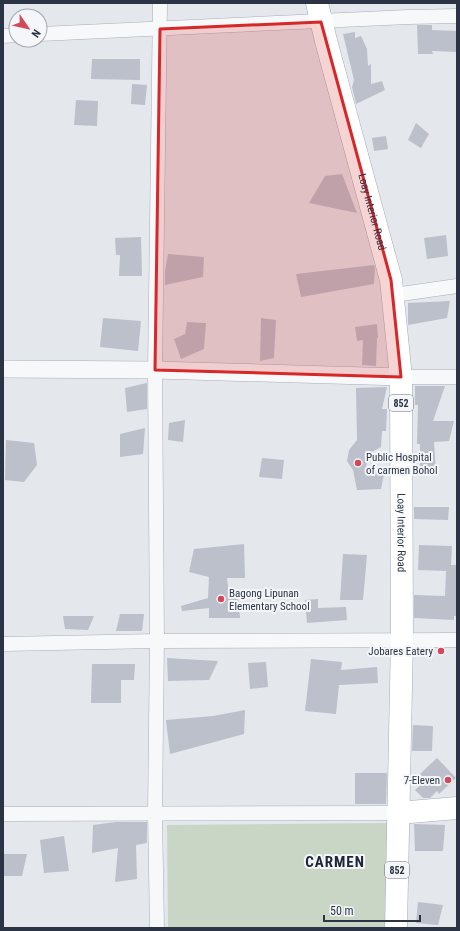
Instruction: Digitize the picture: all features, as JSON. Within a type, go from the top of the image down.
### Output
[{"type":"main road","name":"Loay Interior Road","points":[[319,12],[386,260],[394,295],[401,377],[402,639],[396,928]]},
{"type":"main road","points":[[398,813],[457,808]]},
{"type":"street","points":[[157,928],[155,813],[157,641],[155,370],[160,3]]},
{"type":"street","points":[[48,34],[160,28],[319,12],[408,17],[457,16]]},
{"type":"street","points":[[394,295],[457,286]]},
{"type":"street","points":[[3,370],[155,370],[401,377],[457,377]]},
{"type":"street","points":[[3,644],[157,641],[457,640]]},
{"type":"street","points":[[3,814],[398,813]]},
{"type":"highlighted area","points":[[321,22],[391,280],[401,377],[155,370],[160,29]]},
{"type":"green space","points":[[387,823],[388,928],[168,928],[167,825]]},
{"type":"building","points":[[417,25],[432,25],[432,30],[457,31],[457,52],[432,51],[433,54],[418,54]]},
{"type":"building","points":[[355,32],[355,38],[361,36],[367,49],[368,66],[371,64],[371,84],[382,81],[385,90],[356,104],[352,87],[354,80],[343,34]]},
{"type":"building","points":[[92,59],[140,59],[140,80],[91,79]]},
{"type":"building","points":[[132,84],[147,85],[145,105],[131,104]]},
{"type":"building","points":[[76,100],[98,101],[97,126],[74,125]]},
{"type":"building","points":[[416,123],[429,134],[421,148],[408,140]]},
{"type":"building","points":[[386,136],[388,149],[374,151],[372,138]]},
{"type":"building","points":[[342,174],[357,213],[309,203],[325,176]]},
{"type":"building","points":[[446,235],[448,256],[427,259],[424,238]]},
{"type":"building","points":[[141,237],[142,276],[119,276],[120,255],[116,255],[115,238]]},
{"type":"building","points":[[168,254],[204,257],[203,277],[165,285],[165,271]]},
{"type":"building","points":[[374,265],[374,284],[301,297],[296,274]]},
{"type":"building","points":[[450,301],[447,318],[408,325],[408,303]]},
{"type":"building","points":[[103,318],[141,321],[138,351],[100,347]]},
{"type":"building","points":[[261,318],[276,320],[274,358],[260,361]]},
{"type":"building","points":[[187,322],[206,323],[204,349],[181,359],[174,339],[185,334]]},
{"type":"building","points":[[377,324],[378,338],[376,366],[362,365],[363,340],[357,341],[355,327]]},
{"type":"building","points":[[147,383],[147,409],[127,412],[125,388]]},
{"type":"building","points":[[415,386],[445,386],[433,421],[454,421],[449,441],[434,442],[436,471],[420,473],[420,444],[417,444],[418,405],[415,405]]},
{"type":"building","points":[[387,387],[382,409],[387,409],[386,431],[382,431],[381,447],[368,454],[366,468],[384,474],[381,489],[357,490],[353,470],[347,461],[349,450],[357,440],[356,388]]},
{"type":"building","points":[[185,420],[183,442],[168,440],[169,423]]},
{"type":"building","points":[[145,428],[143,454],[120,457],[120,434]]},
{"type":"building","points":[[6,440],[34,443],[37,465],[24,482],[5,480]]},
{"type":"building","points":[[262,458],[284,460],[282,479],[259,477]]},
{"type":"building","points":[[414,507],[449,507],[448,520],[414,519]]},
{"type":"building","points":[[244,544],[245,578],[227,578],[229,594],[238,599],[240,618],[209,618],[209,608],[182,611],[181,606],[208,598],[209,577],[189,572],[194,549]]},
{"type":"building","points":[[419,545],[452,546],[451,565],[457,565],[457,616],[454,616],[454,620],[414,618],[414,595],[445,596],[446,571],[418,570]]},
{"type":"building","points":[[343,554],[367,555],[363,600],[340,600]]},
{"type":"building","points":[[318,599],[318,608],[346,607],[347,620],[307,623],[305,600]]},
{"type":"building","points":[[120,614],[144,614],[142,631],[116,631]]},
{"type":"building","points":[[63,616],[94,616],[88,630],[65,629]]},
{"type":"building","points":[[167,658],[218,661],[209,680],[168,681]]},
{"type":"building","points":[[311,659],[342,662],[341,670],[377,667],[378,683],[339,685],[336,714],[305,711]]},
{"type":"building","points":[[266,662],[268,687],[250,689],[248,663]]},
{"type":"building","points":[[92,664],[135,664],[134,680],[121,680],[121,703],[91,703]]},
{"type":"building","points":[[245,710],[244,734],[170,754],[166,720],[213,716]]},
{"type":"building","points":[[413,725],[433,726],[432,751],[412,751]]},
{"type":"building","points":[[437,758],[456,778],[439,794],[437,791],[430,798],[423,798],[415,790],[426,780],[420,774]]},
{"type":"building","points":[[355,773],[387,773],[386,804],[355,804]]},
{"type":"building","points":[[116,822],[147,822],[147,843],[136,845],[137,879],[115,882],[118,848],[92,853],[93,825]]},
{"type":"building","points":[[414,824],[445,825],[443,851],[415,851]]},
{"type":"building","points":[[64,836],[69,871],[44,873],[40,840]]},
{"type":"building","points":[[3,854],[27,854],[22,876],[3,876]]},
{"type":"building","points":[[418,902],[443,905],[438,925],[416,923]]},
{"type":"place","name":"Public Hospital of carmen Bohol","points":[[358,463]]},
{"type":"place","name":"Bagong Lipunan Elementary School","points":[[221,599]]},
{"type":"place","name":"Jobares Eatery","points":[[441,651]]},
{"type":"place","name":"7-Eleven","points":[[448,780]]},
{"type":"district","name":"CARMEN","points":[[335,862]]}]
